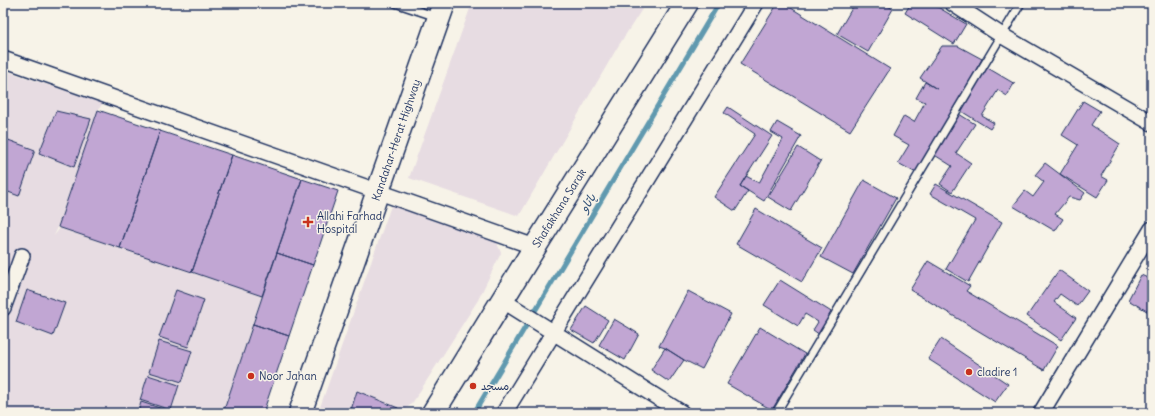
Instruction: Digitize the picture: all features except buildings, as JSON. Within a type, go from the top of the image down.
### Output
[{"type":"main road","name":"Shafakhana Sarak","points":[[433,413],[509,303],[535,247],[687,3]]},
{"type":"main road","name":"Kandahar-Herat Highway","points":[[300,413],[442,10]]},
{"type":"street","points":[[504,413],[549,328],[756,3]]},
{"type":"street","points":[[952,3],[1001,35],[1152,123]]},
{"type":"street","points":[[3,59],[535,247]]},
{"type":"street","points":[[1042,413],[1152,229]]},
{"type":"street","points":[[3,308],[6,290],[22,256]]},
{"type":"street","points":[[509,303],[682,413]]},
{"type":"lane","points":[[395,3],[442,10]]},
{"type":"lane","points":[[776,413],[1021,3]]},
{"type":"shaded area","points":[[472,3],[486,6],[487,3],[646,3],[617,48],[519,216],[409,178]]},
{"type":"shaded area","points":[[3,70],[103,103],[98,110],[54,236],[60,228],[262,296],[223,413],[3,413]]},
{"type":"shaded area","points":[[393,200],[496,240],[501,253],[478,300],[413,402],[402,413],[318,413]]},
{"type":"waterway","name":"پاتاو","points":[[474,413],[719,3]]},
{"type":"place","name":"Allahi Farhad Hospital","points":[[308,222]]},
{"type":"place","name":"cladire 1","points":[[969,372]]},
{"type":"place","name":"Noor Jahan","points":[[251,376]]},
{"type":"place","name":"مسجد","points":[[473,386]]}]
